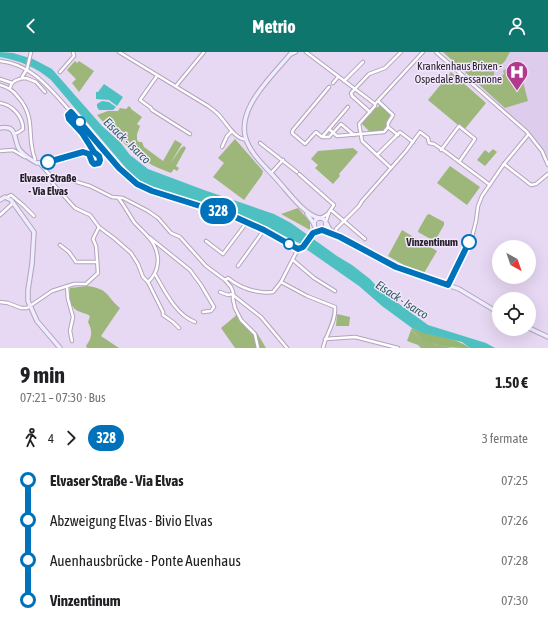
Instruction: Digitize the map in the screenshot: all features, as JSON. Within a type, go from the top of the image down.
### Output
[{"type":"street","points":[[10,88],[12,83],[21,78],[28,68],[31,52]]},
{"type":"street","points":[[60,71],[74,56],[73,52]]},
{"type":"street","points":[[119,52],[212,108],[232,131],[241,139],[246,139]]},
{"type":"street","points":[[176,86],[204,52]]},
{"type":"street","points":[[296,52],[291,54],[260,90],[249,106],[244,123],[246,139],[252,152],[302,208],[314,225],[321,230],[340,237]]},
{"type":"street","points":[[306,52],[375,104]]},
{"type":"street","points":[[370,112],[351,95],[355,88],[370,74],[385,68],[401,52]]},
{"type":"street","points":[[391,170],[362,142],[359,124],[375,104],[423,52]]},
{"type":"street","points":[[436,52],[500,108],[528,135],[538,146],[548,163]]},
{"type":"street","points":[[0,61],[14,63],[28,68],[71,112],[119,168],[137,184],[152,191],[247,222],[298,249]]},
{"type":"street","points":[[344,81],[363,62]]},
{"type":"street","points":[[157,76],[140,100],[152,108],[152,110],[190,134]]},
{"type":"street","points":[[333,83],[338,77]]},
{"type":"street","points":[[21,78],[30,78],[45,92]]},
{"type":"street","points":[[0,79],[12,83]]},
{"type":"street","points":[[0,85],[10,88],[21,100],[29,115],[32,152],[36,159],[32,160]]},
{"type":"street","points":[[329,87],[292,133],[305,144],[316,132],[322,137],[329,137],[341,124],[354,135]]},
{"type":"street","points":[[329,129],[337,136],[384,132],[393,115],[378,101]]},
{"type":"street","points":[[0,103],[12,107],[19,117],[23,129],[14,134]]},
{"type":"street","points":[[322,137],[348,107]]},
{"type":"street","points":[[39,163],[83,152],[89,154],[94,164],[99,163],[99,156],[94,152],[82,133],[69,119],[68,115],[71,112]]},
{"type":"street","points":[[441,150],[459,126],[475,139],[459,162]]},
{"type":"street","points":[[388,127],[398,134],[400,132],[413,142]]},
{"type":"street","points":[[0,128],[8,128],[12,130],[19,149],[32,160]]},
{"type":"street","points":[[222,147],[227,136],[232,131]]},
{"type":"street","points":[[336,232],[336,229],[343,221],[346,220],[391,170],[420,132],[428,138],[429,143],[434,144],[490,185]]},
{"type":"street","points":[[377,155],[398,134]]},
{"type":"street","points":[[448,285],[472,237],[478,206],[482,196],[504,164],[528,135]]},
{"type":"street","points":[[260,143],[283,160],[334,205],[330,211],[326,227],[312,234]]},
{"type":"street","points":[[0,151],[13,150],[19,152],[28,159],[39,163],[50,175],[90,186],[118,199],[123,198],[153,214],[171,233],[180,237],[206,266],[225,280],[232,289],[233,300],[241,320],[255,334],[258,348]]},
{"type":"street","points":[[271,173],[283,160]]},
{"type":"street","points":[[504,164],[531,185],[536,184],[548,174]]},
{"type":"street","points":[[50,175],[50,180],[77,210],[90,215],[99,227],[131,253],[143,276],[148,282],[163,312],[163,315],[179,328]]},
{"type":"street","points":[[0,200],[11,195],[34,216]]},
{"type":"street","points":[[7,197],[13,202],[34,234],[27,295],[30,307],[37,321],[60,348]]},
{"type":"street","points":[[118,199],[133,221],[148,237],[190,270],[214,307],[211,311],[203,312]]},
{"type":"street","points":[[0,215],[13,202]]},
{"type":"street","points":[[302,208],[312,216],[320,218],[326,223],[330,230],[340,237],[396,267],[448,285],[492,309]]},
{"type":"street","points":[[330,211],[365,239]]},
{"type":"street","points":[[225,280],[228,278],[233,283],[248,289],[271,292],[275,291],[298,249],[303,247],[312,234],[316,220],[330,211]]},
{"type":"street","points":[[206,241],[223,254],[247,222]]},
{"type":"street","points":[[0,302],[8,303],[21,308],[27,308],[52,291],[74,284],[86,284],[98,273],[96,246],[93,239],[99,227]]},
{"type":"street","points":[[238,266],[264,230]]},
{"type":"street","points":[[148,237],[156,249],[158,261],[158,267],[155,274],[148,282]]},
{"type":"street","points":[[60,245],[69,252],[76,262],[97,262]]},
{"type":"street","points":[[293,260],[314,278],[334,291]]},
{"type":"street","points":[[155,274],[169,299],[188,320],[194,322]]},
{"type":"street","points":[[281,282],[307,296],[335,308],[334,319],[325,339],[323,348]]},
{"type":"street","points":[[67,287],[68,299],[74,317],[70,331],[72,342]]},
{"type":"street","points":[[220,292],[228,295],[233,294],[261,317],[287,348]]},
{"type":"street","points":[[536,332],[548,338]]},
{"type":"street","points":[[325,339],[355,337],[398,348]]},
{"type":"shaded area","points":[[0,52],[13,53],[33,59],[52,69],[102,126],[120,142],[130,155],[148,169],[274,214],[291,223],[352,265],[370,279],[380,290],[428,325],[486,343],[495,348],[470,348],[462,342],[423,333],[412,328],[382,306],[359,286],[299,243],[238,215],[156,189],[140,181],[131,174],[51,80],[40,71],[27,65],[0,57]]},
{"type":"shaded area","name":"Krankenhaus Brixen - Ospedale Bressanone","points":[[443,52],[548,52],[548,160],[542,148],[529,132]]},
{"type":"shaded area","points":[[443,52],[510,52],[505,61],[494,72],[494,76],[498,79],[504,74],[503,71],[506,69],[512,73],[509,78],[518,83],[522,78],[528,101],[505,108]]},
{"type":"shaded area","points":[[75,61],[77,63],[79,61],[94,71],[79,92],[72,83],[76,79],[67,70]]},
{"type":"shaded area","points":[[451,72],[486,103],[464,130],[428,100]]},
{"type":"shaded area","points":[[104,84],[123,97],[117,106],[109,100],[96,99],[96,92],[98,92]]},
{"type":"shaded area","points":[[102,101],[109,102],[116,107],[113,110],[99,110],[97,104]]},
{"type":"shaded area","points":[[380,105],[391,115],[386,122],[386,128],[383,132],[370,132],[361,123],[376,107],[377,108]]},
{"type":"shaded area","points":[[129,106],[142,117],[137,124],[140,126],[137,134],[137,140],[142,142],[144,147],[163,161],[175,140],[182,144],[170,164],[181,148],[184,146],[186,148],[176,166],[179,168],[177,171],[174,169],[171,173],[147,162],[124,143],[97,115],[108,111],[118,111],[120,108],[126,109]]},
{"type":"shaded area","points":[[235,139],[263,171],[262,175],[244,200],[213,177],[224,163],[218,158]]},
{"type":"shaded area","points":[[353,148],[358,152],[339,174],[340,176],[333,184],[315,168],[318,165],[311,159],[318,151]]},
{"type":"shaded area","points":[[493,149],[497,152],[485,166],[477,160],[485,150],[489,153]]},
{"type":"shaded area","points":[[450,166],[480,187],[467,205],[437,183]]},
{"type":"shaded area","points":[[298,208],[310,222],[310,230],[281,214]]},
{"type":"shaded area","points":[[429,214],[444,222],[444,225],[434,241],[418,232]]},
{"type":"shaded area","points":[[402,230],[437,251],[424,273],[409,268],[388,256]]},
{"type":"shaded area","points":[[87,286],[94,287],[106,293],[120,308],[101,336],[119,348],[87,348],[86,346],[91,335],[91,329],[88,322],[90,316],[73,307],[70,301],[70,288]]},
{"type":"shaded area","points":[[239,313],[243,320],[257,333],[266,348],[235,348],[221,328]]},
{"type":"shaded area","points":[[337,314],[350,317],[349,326],[336,326]]},
{"type":"shaded area","points":[[412,328],[456,341],[470,348],[451,347],[427,341],[411,330]]},
{"type":"shaded area","points":[[411,330],[420,337],[435,344],[452,348],[421,348],[418,345],[407,341]]},
{"type":"bus line","name":"328","points":[[48,162],[86,152],[89,154],[94,164],[99,163],[99,156],[94,152],[86,138],[69,119],[68,115],[71,112],[119,168],[137,184],[152,191],[235,217],[264,230],[298,249],[303,247],[313,233],[322,230],[340,237],[396,267],[448,285],[453,272],[469,242]]},
{"type":"place","name":"Krankenhaus Brixen - Ospedale Bressanone","points":[[517,92]]},
{"type":"place","name":"Elvaser Straße - Via Elvas","points":[[48,162]]},
{"type":"place","name":"Vinzentinum","points":[[469,242]]},
{"type":"water label","name":"Eisack - Isarco","points":[[127,141]]},
{"type":"water label","name":"Eisack - Isarco","points":[[402,300]]}]
